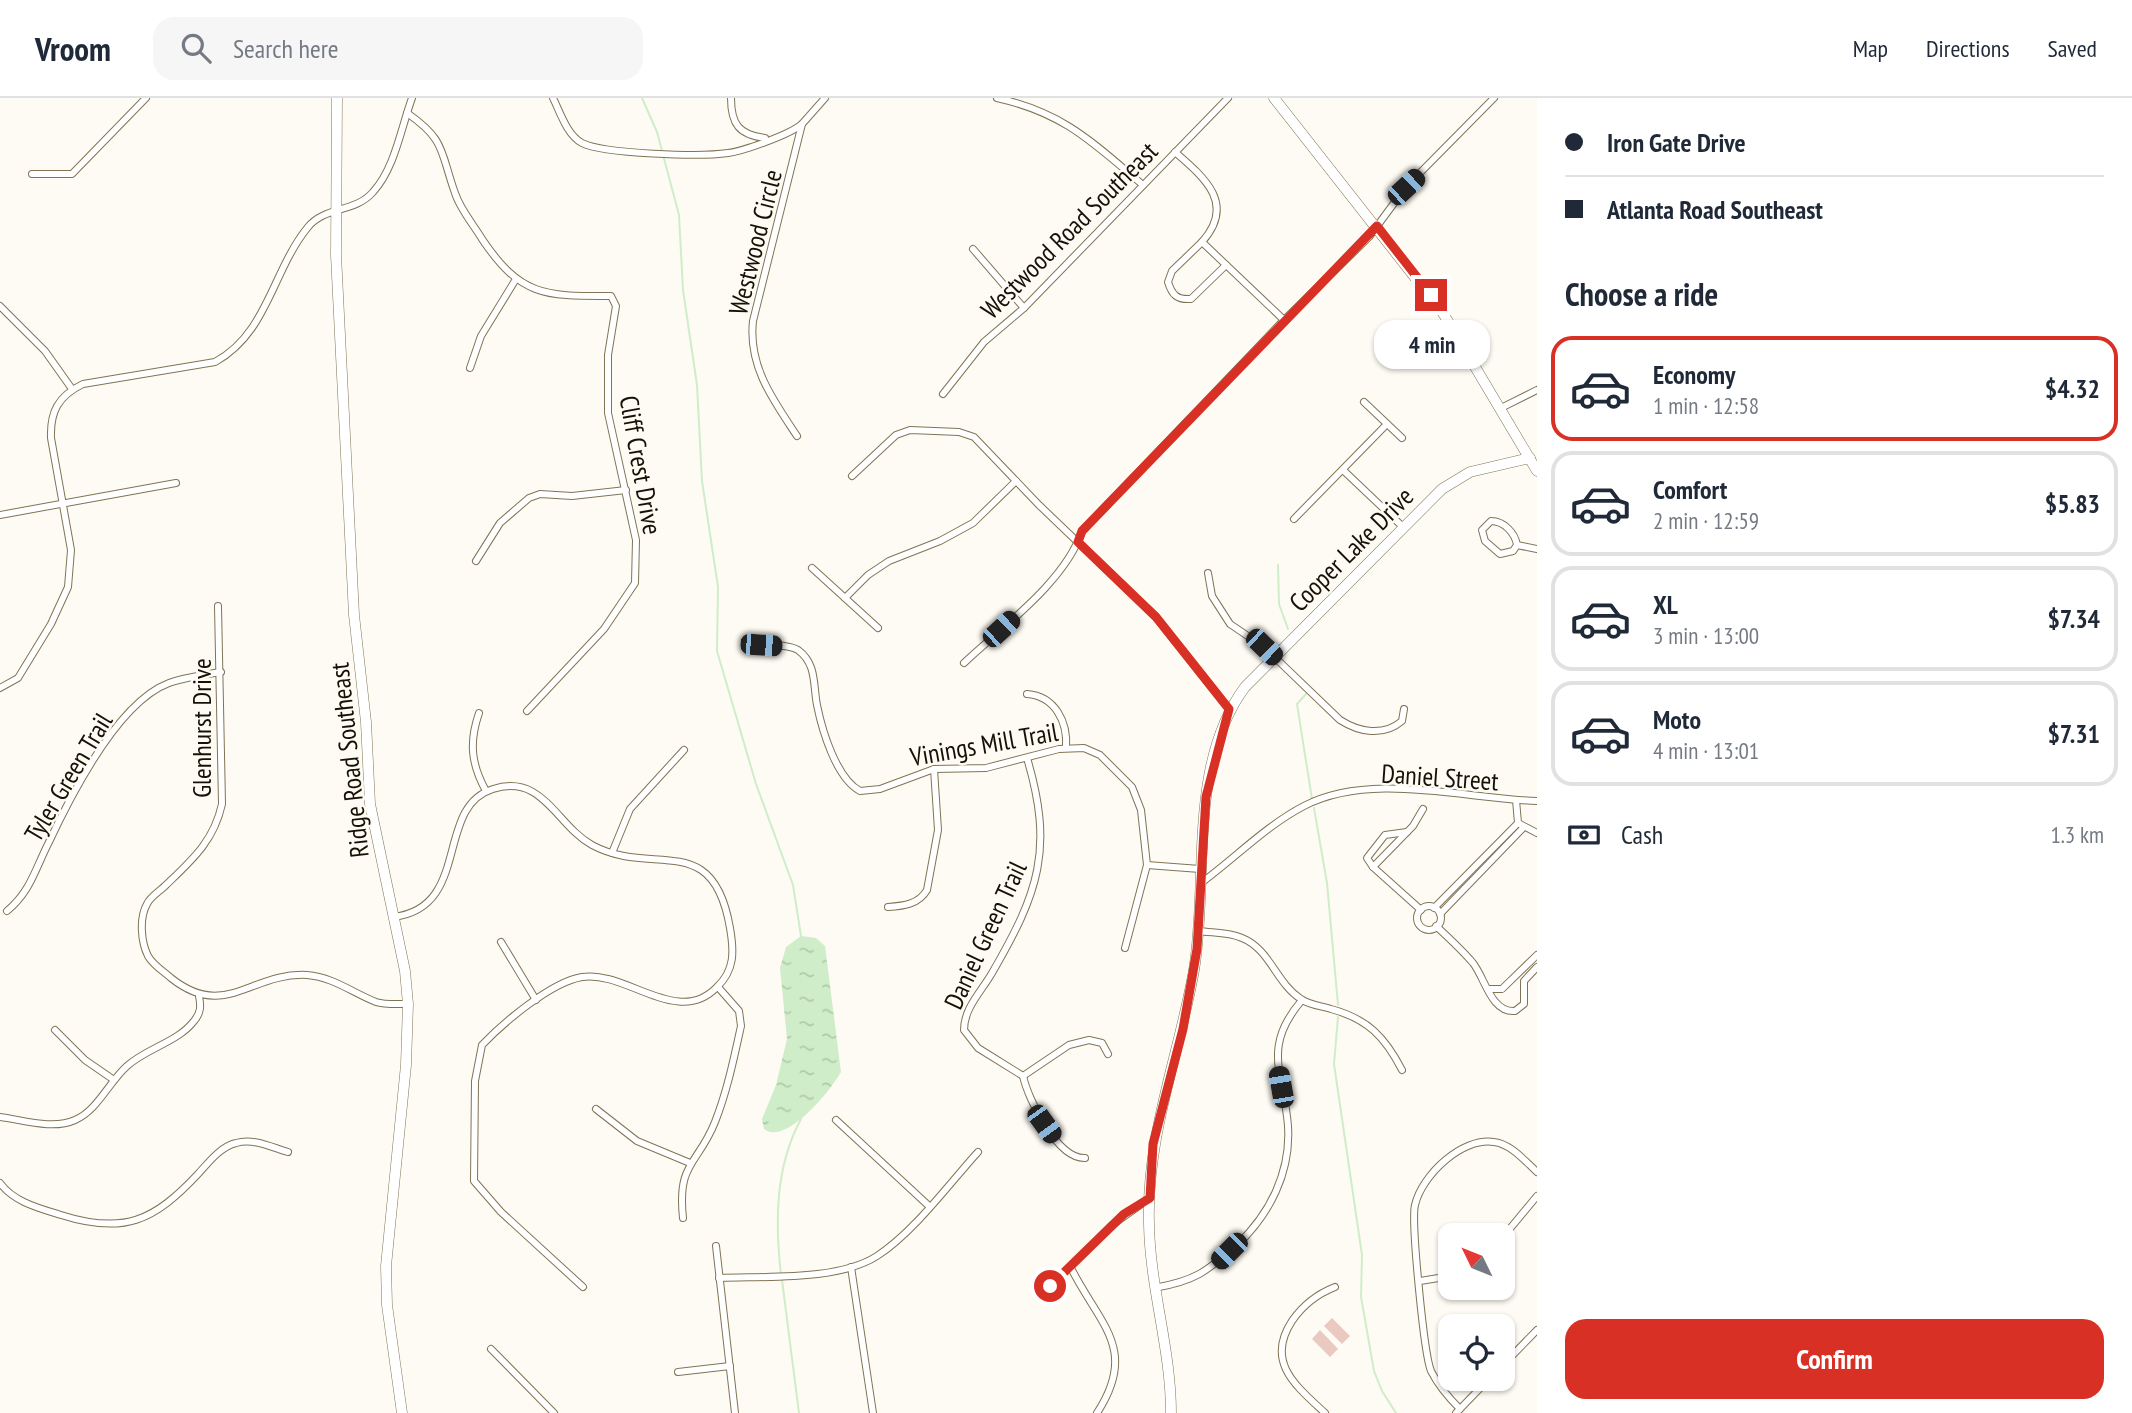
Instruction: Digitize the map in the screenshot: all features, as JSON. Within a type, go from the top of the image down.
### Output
[{"type":"street","points":[[32,174],[72,174],[146,98]]},
{"type":"street","name":"Ridge Road Southeast","points":[[337,98],[336,211],[354,615],[366,722],[370,804],[408,1003],[406,1065],[386,1266],[387,1305],[402,1413]]},
{"type":"street","points":[[0,688],[18,678],[51,624],[68,587],[71,550],[51,438],[50,422],[56,405],[72,389],[83,384],[215,362],[233,352],[258,321],[306,230],[321,215],[354,207],[374,192],[387,172],[412,98]]},
{"type":"street","points":[[731,98],[731,112],[740,131],[749,136],[767,139]]},
{"type":"street","points":[[555,101],[573,136],[580,143],[597,148],[698,155],[729,153],[792,133],[825,98]]},
{"type":"street","points":[[996,98],[1030,106],[1061,119],[1143,185]]},
{"type":"street","name":"Westwood Road Southeast","points":[[943,394],[984,342],[1024,308],[1228,98]]},
{"type":"street","points":[[1274,98],[1443,313],[1533,457],[1537,471]]},
{"type":"street","points":[[964,663],[1038,594],[1073,554],[1082,531],[1377,226],[1406,187],[1494,98]]},
{"type":"street","name":"Cliff Crest Drive","points":[[407,113],[436,136],[456,195],[491,251],[522,285],[549,294],[611,296],[615,299],[608,355],[608,413],[636,540],[635,583],[623,605],[604,629],[527,711]]},
{"type":"street","name":"Westwood Circle","points":[[797,436],[764,383],[751,340],[752,321],[792,176],[802,124]]},
{"type":"street","points":[[1175,152],[1211,187],[1217,203],[1213,227],[1202,242],[1172,271],[1168,282],[1172,293],[1181,299],[1191,299],[1226,265]]},
{"type":"street","points":[[1202,242],[1284,320]]},
{"type":"street","points":[[974,249],[1024,308]]},
{"type":"street","points":[[470,368],[481,336],[516,279]]},
{"type":"street","points":[[0,306],[45,351],[72,389]]},
{"type":"street","points":[[1501,408],[1537,390]]},
{"type":"street","points":[[1364,402],[1402,438]]},
{"type":"street","points":[[1294,519],[1387,424]]},
{"type":"street","points":[[852,475],[896,435],[910,430],[959,432],[974,437],[1156,617],[1229,709]]},
{"type":"street","name":"Cooper Lake Drive","points":[[1171,1413],[1169,1371],[1154,1288],[1149,1222],[1153,1144],[1183,1029],[1199,931],[1200,869],[1206,797],[1229,709],[1274,656],[1453,481],[1489,466],[1533,457]]},
{"type":"street","points":[[1343,470],[1403,527]]},
{"type":"street","points":[[845,598],[868,575],[889,561],[940,541],[973,523],[1016,481]]},
{"type":"street","points":[[0,515],[176,483]]},
{"type":"street","points":[[476,561],[500,523],[529,498],[540,494],[572,496],[626,490]]},
{"type":"street","points":[[1497,521],[1512,534],[1517,545],[1508,554],[1500,554],[1485,541],[1482,530],[1491,522],[1497,521]]},
{"type":"street","points":[[1517,545],[1537,549]]},
{"type":"street","points":[[812,568],[878,628]]},
{"type":"street","points":[[1208,573],[1212,596],[1222,614],[1274,656],[1353,728],[1381,731],[1395,726],[1402,721],[1404,709]]},
{"type":"street","name":"Glenhurst Drive","points":[[199,996],[152,963],[147,954],[142,918],[147,902],[200,853],[218,823],[222,804],[218,606]]},
{"type":"street","name":"Vinings Mill Trail","points":[[761,645],[796,649],[807,659],[813,670],[817,708],[825,732],[842,769],[855,788],[866,792],[934,769],[986,768],[1066,748],[1084,748],[1100,755],[1132,788],[1141,810],[1146,865],[1125,948]]},
{"type":"street","name":"Tyler Green Trail","points":[[7,911],[22,898],[33,881],[66,808],[127,714],[168,684],[221,672]]},
{"type":"street","points":[[1027,694],[1039,695],[1054,706],[1065,727],[1066,748]]},
{"type":"street","points":[[480,713],[472,743],[473,761],[486,791]]},
{"type":"street","points":[[612,853],[630,808],[684,750]]},
{"type":"street","name":"Daniel Green Trail","points":[[1023,1076],[970,1042],[964,1030],[964,1021],[1007,945],[1041,858],[1041,811],[1027,758]]},
{"type":"street","points":[[888,907],[910,904],[923,897],[927,890],[938,830],[934,769]]},
{"type":"street","points":[[393,917],[420,911],[436,896],[468,808],[486,791],[508,786],[529,788],[538,793],[577,835],[612,853],[693,866],[717,886],[726,905],[733,948],[730,970],[719,987],[709,994],[684,1002],[590,976],[569,981],[536,1000],[482,1045],[475,1081],[474,1181],[501,1212],[583,1287]]},
{"type":"street","name":"Daniel Street","points":[[1201,883],[1304,806],[1329,797],[1399,789],[1462,792],[1537,801]]},
{"type":"street","points":[[1516,800],[1520,826]]},
{"type":"street","points":[[1373,867],[1407,832],[1423,809]]},
{"type":"street","points":[[1520,826],[1537,833]]},
{"type":"street","points":[[1407,832],[1390,833],[1377,842],[1367,858],[1373,867],[1421,909],[1434,908],[1520,826]]},
{"type":"street","points":[[1421,909],[1417,918],[1420,925],[1429,929],[1436,926],[1440,914],[1520,826]]},
{"type":"street","points":[[1146,865],[1200,869]]},
{"type":"street","points":[[1434,908],[1440,914]]},
{"type":"street","points":[[1436,926],[1475,966],[1503,1009],[1515,1011],[1524,1004],[1524,981],[1537,967]]},
{"type":"street","points":[[1199,931],[1234,935],[1254,944],[1268,959],[1283,984],[1302,1000],[1359,1019],[1376,1029],[1388,1043],[1402,1070]]},
{"type":"street","points":[[501,942],[536,1000]]},
{"type":"street","points":[[1488,989],[1502,989],[1537,956]]},
{"type":"street","points":[[0,1118],[60,1125],[78,1119],[144,1051],[183,1032],[195,1021],[201,1008],[199,996],[232,995],[279,977],[307,975],[354,990],[377,1003],[408,1003]]},
{"type":"street","points":[[683,1218],[680,1191],[690,1163],[714,1124],[741,1026],[739,1011],[719,987]]},
{"type":"street","points":[[1154,1288],[1191,1280],[1210,1269],[1251,1230],[1279,1189],[1286,1160],[1288,1127],[1278,1068],[1278,1044],[1285,1020],[1302,1000]]},
{"type":"street","points":[[55,1030],[85,1060],[114,1080]]},
{"type":"street","points":[[1085,1158],[1070,1152],[1052,1135],[1026,1088],[1023,1076],[1077,1042],[1102,1042],[1108,1054]]},
{"type":"street","points":[[596,1109],[637,1141],[690,1163]]},
{"type":"street","points":[[836,1121],[929,1206]]},
{"type":"street","points":[[1485,1133],[1486,1142]]},
{"type":"street","points":[[0,1182],[13,1196],[27,1204],[92,1224],[118,1225],[145,1218],[166,1206],[226,1147],[237,1143],[257,1142],[288,1152]]},
{"type":"street","points":[[1477,1391],[1458,1411],[1430,1370],[1414,1212],[1418,1196],[1449,1158],[1468,1145],[1486,1142],[1507,1146],[1537,1172]]},
{"type":"street","points":[[719,1278],[827,1272],[851,1267],[877,1256],[929,1206],[978,1152]]},
{"type":"street","points":[[1515,1223],[1537,1196]]},
{"type":"street","points":[[1044,1293],[1118,1220],[1150,1198]]},
{"type":"street","points":[[716,1246],[735,1413]]},
{"type":"street","points":[[851,1267],[873,1413]]},
{"type":"street","points":[[1070,1268],[1110,1334],[1114,1347],[1114,1384],[1097,1413]]},
{"type":"street","points":[[1420,1281],[1438,1278]]},
{"type":"street","points":[[1325,1413],[1295,1385],[1276,1352],[1295,1317],[1319,1294],[1335,1287]]},
{"type":"street","points":[[1515,1352],[1537,1330]]},
{"type":"street","points":[[491,1349],[554,1413]]},
{"type":"street","points":[[678,1372],[730,1366]]},
{"type":"shaded area","points":[[1332,1318],[1350,1336],[1342,1344],[1324,1326]]},
{"type":"shaded area","points":[[1320,1330],[1338,1349],[1330,1357],[1312,1339]]},
{"type":"water","points":[[801,936],[816,938],[825,946],[841,1072],[807,1114],[784,1130],[773,1132],[764,1129],[762,1119],[776,1085],[787,1039],[780,968],[786,947]]},
{"type":"waterway","points":[[642,98],[657,132],[679,215],[683,290],[697,385],[702,481],[718,587],[717,651],[756,784],[793,885],[801,936]]},
{"type":"waterway","points":[[1278,565],[1279,604],[1288,629]]},
{"type":"waterway","points":[[1306,694],[1297,704],[1312,799]]},
{"type":"waterway","points":[[1314,808],[1327,883],[1338,1005]]},
{"type":"waterway","points":[[1338,1017],[1334,1064],[1362,1255],[1361,1297],[1374,1371],[1382,1391],[1396,1413]]},
{"type":"waterway","points":[[781,1275],[779,1195],[786,1156],[801,1119]]},
{"type":"waterway","points":[[782,1280],[799,1413]]},
{"type":"route","points":[[1050,1286],[1124,1214],[1150,1198],[1153,1144],[1174,1069],[1197,949],[1206,797],[1218,742],[1229,709],[1156,617],[1078,542],[1082,531],[1377,226],[1431,295]]}]
